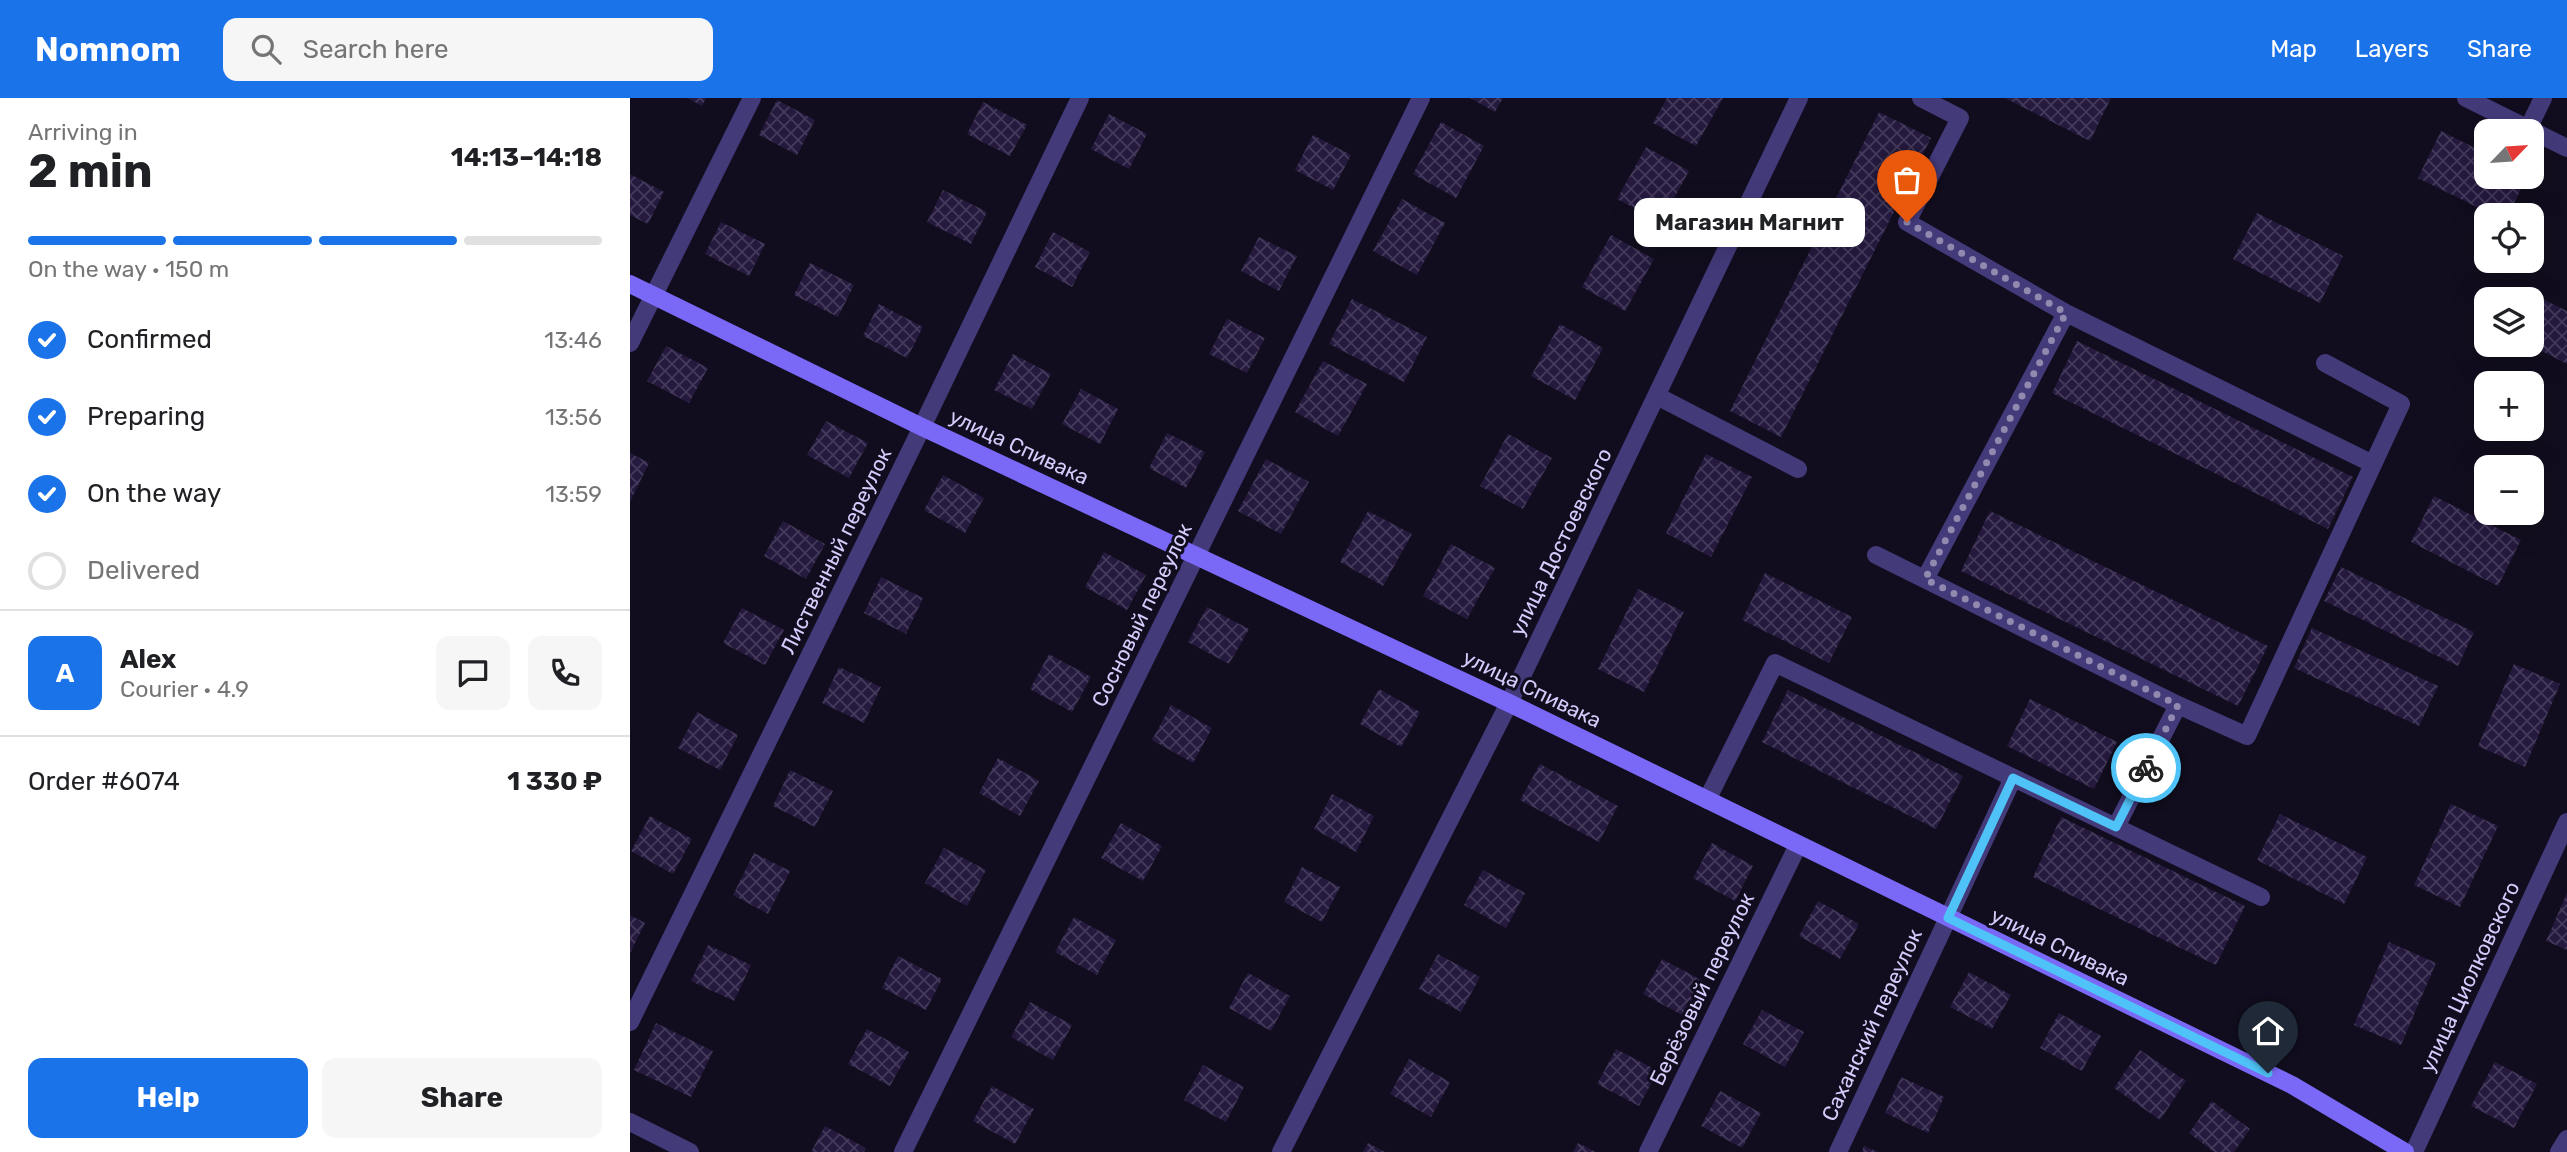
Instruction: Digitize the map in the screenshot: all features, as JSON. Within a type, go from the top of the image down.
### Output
[{"type":"street","points":[[630,343],[752,98]]},
{"type":"street","name":"Лиственный переулок","points":[[630,1022],[1080,98]]},
{"type":"street","name":"Сосновый переулок","points":[[903,1152],[1421,98]]},
{"type":"street","name":"улица Достоевского","points":[[1281,1152],[1509,703],[1799,98]]},
{"type":"street","points":[[1921,98],[1960,118],[1907,222],[2066,313],[2373,464]]},
{"type":"street","points":[[2466,98],[2508,119]]},
{"type":"street","points":[[2533,119],[2543,98]]},
{"type":"street","points":[[2544,137],[2567,148]]},
{"type":"street","name":"улица Спивака","points":[[630,284],[922,427],[1509,703],[2292,1085],[2405,1152]]},
{"type":"street","points":[[1925,579],[2066,313]]},
{"type":"street","points":[[1876,555],[2178,705],[2247,736],[2401,404],[2325,363]]},
{"type":"street","points":[[1657,396],[1798,469]]},
{"type":"street","points":[[1707,800],[1775,663],[2261,897]]},
{"type":"street","points":[[2116,827],[2178,705]]},
{"type":"street","name":"Саханский переулок","points":[[1838,1152],[2013,778]]},
{"type":"street","name":"улица Циолковского","points":[[2414,1152],[2567,822]]},
{"type":"street","name":"Берёзовый переулок","points":[[1648,1152],[1798,845]]},
{"type":"street","points":[[630,1122],[690,1152]]},
{"type":"street","points":[[2559,1152],[2567,1139]]},
{"type":"building","points":[[687,98],[706,98],[702,106]]},
{"type":"building","points":[[1470,98],[1503,98],[1495,112]]},
{"type":"building","points":[[1667,98],[1723,98],[1696,146],[1653,123]]},
{"type":"building","points":[[2005,98],[2111,98],[2090,141]]},
{"type":"building","points":[[777,100],[815,120],[797,155],[759,135]]},
{"type":"building","points":[[983,102],[1027,125],[1010,156],[967,134]]},
{"type":"building","points":[[1879,112],[1931,138],[1781,437],[1730,411]]},
{"type":"building","points":[[1109,114],[1147,134],[1129,169],[1091,149]]},
{"type":"building","points":[[1441,122],[1484,146],[1456,198],[1413,174]]},
{"type":"building","points":[[2441,131],[2474,148],[2474,189],[2521,189],[2514,203],[2474,203],[2474,206],[2418,178]]},
{"type":"building","points":[[1313,135],[1351,155],[1333,190],[1295,170]]},
{"type":"building","points":[[1646,147],[1689,171],[1661,222],[1617,199]]},
{"type":"building","points":[[630,174],[664,192],[648,224],[630,215]]},
{"type":"building","points":[[943,190],[987,212],[971,244],[927,222]]},
{"type":"building","points":[[1402,199],[1445,223],[1417,275],[1373,251]]},
{"type":"building","points":[[2257,213],[2343,256],[2320,303],[2233,259]]},
{"type":"building","points":[[721,222],[765,244],[749,276],[705,254]]},
{"type":"building","points":[[1053,232],[1090,252],[1072,287],[1035,267]]},
{"type":"building","points":[[1611,235],[1654,259],[1625,311],[1582,287]]},
{"type":"building","points":[[1259,237],[1297,256],[1279,291],[1241,271]]},
{"type":"building","points":[[810,263],[854,285],[838,317],[794,295]]},
{"type":"building","points":[[1352,299],[1427,337],[1404,382],[1329,344]]},
{"type":"building","points":[[2544,300],[2567,311],[2567,364],[2544,352]]},
{"type":"building","points":[[879,304],[923,327],[907,358],[863,336]]},
{"type":"building","points":[[1227,319],[1265,338],[1247,373],[1209,354]]},
{"type":"building","points":[[1560,324],[1603,348],[1575,400],[1531,376]]},
{"type":"building","points":[[2077,341],[2353,477],[2328,529],[2052,393]]},
{"type":"building","points":[[666,346],[708,368],[689,403],[647,381]]},
{"type":"building","points":[[1013,354],[1051,374],[1032,409],[994,390]]},
{"type":"building","points":[[1323,361],[1367,384],[1338,436],[1295,412]]},
{"type":"building","points":[[1081,389],[1118,409],[1100,444],[1062,424]]},
{"type":"building","points":[[826,421],[868,443],[849,478],[807,455]]},
{"type":"building","points":[[1167,433],[1205,452],[1186,488],[1149,468]]},
{"type":"building","points":[[1508,434],[1552,458],[1523,509],[1480,486]]},
{"type":"building","points":[[630,453],[649,463],[630,502]]},
{"type":"building","points":[[1706,454],[1752,477],[1711,557],[1666,533]]},
{"type":"building","points":[[1266,459],[1309,482],[1281,534],[1238,511]]},
{"type":"building","points":[[943,475],[984,498],[965,533],[924,510]]},
{"type":"building","points":[[2434,496],[2474,516],[2474,525],[2491,525],[2521,540],[2498,586],[2411,542]]},
{"type":"building","points":[[1368,511],[1412,534],[1383,586],[1340,562]]},
{"type":"building","points":[[1990,511],[2268,646],[2238,706],[1961,571]]},
{"type":"building","points":[[783,521],[825,544],[806,579],[764,556]]},
{"type":"building","points":[[1451,544],[1495,568],[1467,619],[1423,596]]},
{"type":"building","points":[[1104,552],[1146,575],[1127,610],[1085,587]]},
{"type":"building","points":[[2341,567],[2474,632],[2458,666],[2324,601]]},
{"type":"building","points":[[1765,573],[1852,617],[1829,663],[1742,620]]},
{"type":"building","points":[[881,577],[923,598],[906,634],[864,613]]},
{"type":"building","points":[[1638,589],[1684,612],[1644,692],[1598,669]]},
{"type":"building","points":[[1207,607],[1249,629],[1229,664],[1188,642]]},
{"type":"building","points":[[742,608],[784,630],[765,665],[723,643]]},
{"type":"building","points":[[2312,628],[2438,686],[2419,726],[2294,668]]},
{"type":"building","points":[[1049,654],[1091,677],[1072,712],[1030,689]]},
{"type":"building","points":[[2514,664],[2560,684],[2525,767],[2478,746]]},
{"type":"building","points":[[839,667],[881,687],[864,723],[822,703]]},
{"type":"building","points":[[1379,689],[1420,712],[1401,747],[1360,724]]},
{"type":"building","points":[[1788,690],[1963,776],[1936,829],[1762,742]]},
{"type":"building","points":[[2030,699],[2117,742],[2094,789],[2007,746]]},
{"type":"building","points":[[1171,705],[1212,728],[1193,763],[1152,740]]},
{"type":"building","points":[[697,712],[738,735],[720,770],[678,748]]},
{"type":"building","points":[[998,758],[1039,781],[1020,816],[979,793]]},
{"type":"building","points":[[1540,764],[1618,806],[1599,842],[1520,800]]},
{"type":"building","points":[[790,770],[833,791],[815,827],[773,806]]},
{"type":"building","points":[[1332,794],[1374,816],[1356,852],[1314,829]]},
{"type":"building","points":[[2451,804],[2498,826],[2460,907],[2414,885]]},
{"type":"building","points":[[2280,814],[2367,857],[2344,904],[2257,860]]},
{"type":"building","points":[[650,816],[692,839],[673,874],[631,851]]},
{"type":"building","points":[[2061,817],[2245,906],[2216,965],[2033,877]]},
{"type":"building","points":[[1121,823],[1162,846],[1143,881],[1101,858]]},
{"type":"building","points":[[1712,843],[1753,866],[1735,901],[1693,878]]},
{"type":"building","points":[[944,848],[986,870],[967,906],[925,883]]},
{"type":"building","points":[[754,853],[790,871],[768,914],[733,895]]},
{"type":"building","points":[[1302,867],[1340,887],[1322,922],[1284,902]]},
{"type":"building","points":[[1483,870],[1525,893],[1506,928],[1464,905]]},
{"type":"building","points":[[2567,893],[2567,950],[2546,941]]},
{"type":"building","points":[[1818,901],[1859,924],[1840,959],[1799,936]]},
{"type":"building","points":[[630,915],[645,923],[630,953]]},
{"type":"building","points":[[1074,917],[1116,940],[1097,975],[1055,952]]},
{"type":"building","points":[[2389,942],[2436,963],[2401,1045],[2354,1025]]},
{"type":"building","points":[[708,945],[751,965],[734,1001],[691,981]]},
{"type":"building","points":[[1438,954],[1480,977],[1461,1012],[1419,989]]},
{"type":"building","points":[[898,956],[942,979],[926,1010],[882,988]]},
{"type":"building","points":[[1662,959],[1703,981],[1684,1016],[1643,994]]},
{"type":"building","points":[[1969,972],[2011,995],[1992,1029],[1950,1007]]},
{"type":"building","points":[[1248,973],[1290,996],[1271,1031],[1229,1008]]},
{"type":"building","points":[[1030,1002],[1072,1025],[1053,1060],[1011,1037]]},
{"type":"building","points":[[1762,1010],[1804,1032],[1785,1067],[1743,1044]]},
{"type":"building","points":[[2059,1013],[2101,1036],[2082,1071],[2040,1048]]},
{"type":"building","points":[[656,1023],[713,1051],[691,1097],[634,1070]]},
{"type":"building","points":[[867,1029],[909,1052],[890,1086],[848,1064]]},
{"type":"building","points":[[1616,1049],[1658,1071],[1639,1106],[1597,1084]]},
{"type":"building","points":[[2140,1050],[2186,1081],[2160,1120],[2114,1088]]},
{"type":"building","points":[[1409,1059],[1450,1082],[1431,1117],[1390,1094]]},
{"type":"building","points":[[2495,1062],[2537,1084],[2514,1128],[2471,1106]]},
{"type":"building","points":[[1203,1065],[1244,1087],[1226,1122],[1184,1100]]},
{"type":"building","points":[[1901,1077],[1944,1097],[1928,1133],[1885,1113]]},
{"type":"building","points":[[992,1086],[1034,1109],[1015,1144],[973,1121]]},
{"type":"building","points":[[1720,1091],[1761,1113],[1742,1148],[1701,1126]]},
{"type":"building","points":[[2212,1101],[2250,1129],[2234,1152],[2214,1152],[2189,1133]]},
{"type":"building","points":[[825,1126],[866,1148],[864,1152],[811,1152]]},
{"type":"building","points":[[1368,1143],[1385,1152],[1363,1152]]},
{"type":"building","points":[[1578,1143],[1596,1152],[1573,1152]]},
{"type":"building","points":[[1864,1146],[1878,1152],[1862,1152]]},
{"type":"way so far","points":[[1907,222],[2066,313],[1925,579],[2178,705],[2146,768]]},
{"type":"place","name":"Магазин Магнит","points":[[1907,222]]},
{"type":"route","points":[[2146,768],[2116,827],[2013,778],[1948,918],[2268,1073]]}]
